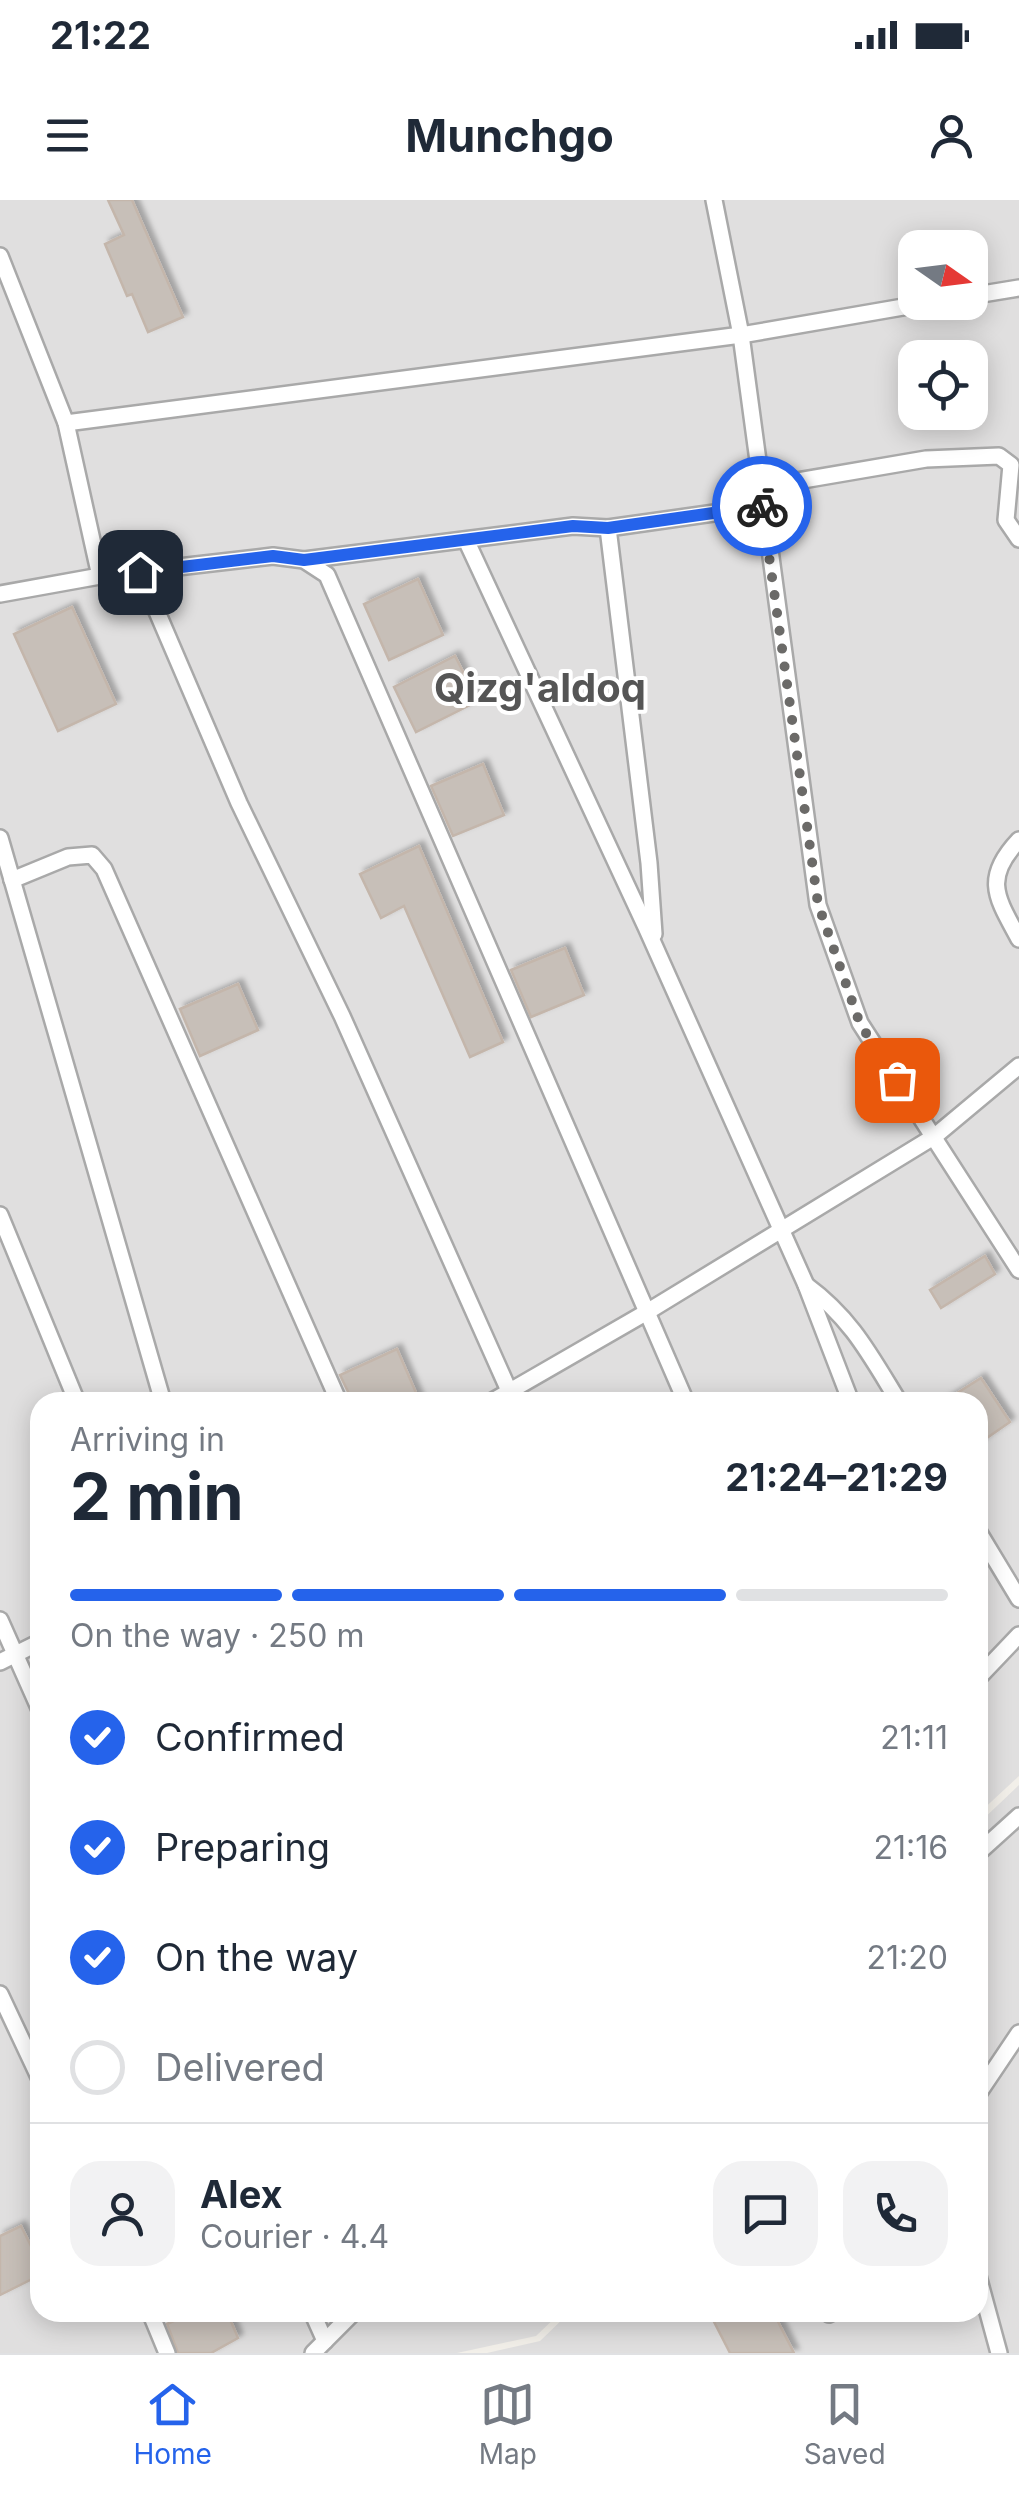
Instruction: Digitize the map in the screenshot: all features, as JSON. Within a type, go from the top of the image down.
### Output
[{"type":"street","points":[[714,200],[740,335],[818,904],[860,1024],[1019,1270]]},
{"type":"street","points":[[0,256],[66,423],[100,576]]},
{"type":"street","points":[[988,293],[1019,288]]},
{"type":"street","points":[[66,423],[740,335],[898,308]]},
{"type":"street","points":[[762,486],[926,459],[998,456],[1012,464],[1006,520],[1019,538]]},
{"type":"street","points":[[0,594],[100,576],[273,556],[304,560],[573,526],[608,528],[764,506]]},
{"type":"street","points":[[608,528],[649,863],[655,948]]},
{"type":"street","points":[[467,542],[806,1285],[846,1392]]},
{"type":"street","points":[[304,560],[327,575],[682,1392]]},
{"type":"street","points":[[140,572],[239,803],[342,1016],[509,1392]]},
{"type":"street","points":[[0,838],[160,1392]]},
{"type":"street","points":[[1019,840],[999,867],[995,880],[996,897],[1019,939]]},
{"type":"street","points":[[12,880],[80,855],[92,856],[104,869],[335,1392]]},
{"type":"street","points":[[519,1392],[935,1136],[1019,1066]]},
{"type":"street","points":[[0,1215],[73,1392]]},
{"type":"street","points":[[806,1285],[836,1307],[893,1392]]},
{"type":"street","points":[[988,1548],[1019,1599]]},
{"type":"street","points":[[0,1620],[8,1658],[30,1694]]},
{"type":"street","points":[[988,1668],[1019,1635]]},
{"type":"street","points":[[988,1843],[1019,1816]]},
{"type":"street","points":[[0,1994],[30,2057]]},
{"type":"street","points":[[988,2079],[1019,2033]]},
{"type":"street","points":[[988,2313],[999,2353]]},
{"type":"street","points":[[154,2322],[167,2353]]},
{"type":"street","points":[[316,2322],[325,2341]]},
{"type":"street","points":[[313,2353],[344,2322]]},
{"type":"shaded area","name":"Qizg'aldoq","points":[[0,200],[1019,200],[1019,1776],[988,1805],[988,1392],[30,1392],[30,2322],[551,2322],[536,2336],[457,2353],[0,2353]]},
{"type":"shaded area","points":[[1019,1785],[1019,2353],[487,2353],[540,2341],[560,2322],[988,2322],[988,1814]]},
{"type":"building","points":[[108,200],[132,200],[183,317],[148,332],[132,294],[127,296],[105,244],[124,235]]},
{"type":"building","points":[[418,579],[443,635],[389,660],[364,604]]},
{"type":"building","points":[[72,607],[116,704],[58,731],[14,634]]},
{"type":"building","points":[[455,656],[478,701],[416,732],[394,687]]},
{"type":"building","points":[[483,764],[504,815],[453,836],[431,786]]},
{"type":"building","points":[[419,846],[503,1042],[470,1057],[404,906],[381,918],[360,874]]},
{"type":"building","points":[[565,948],[584,995],[531,1017],[511,970]]},
{"type":"building","points":[[238,984],[258,1030],[200,1056],[180,1009]]},
{"type":"building","points":[[985,1256],[995,1274],[941,1308],[930,1290]]},
{"type":"building","points":[[397,1349],[416,1392],[348,1392],[340,1375]]},
{"type":"building","points":[[981,1378],[1010,1422],[988,1437],[988,1392],[959,1392]]},
{"type":"building","points":[[21,2226],[30,2244],[30,2280],[0,2295],[0,2236]]},
{"type":"building","points":[[231,2322],[238,2338],[211,2353],[178,2353],[167,2324]]},
{"type":"building","points":[[714,2322],[778,2322],[794,2353],[730,2353]]},
{"type":"way so far","points":[[762,506],[818,904],[860,1024],[897,1080]]},
{"type":"district","name":"Qizg'aldoq","points":[[540,687]]},
{"type":"route","points":[[140,572],[273,556],[304,560],[573,526],[608,528],[762,506]]}]
